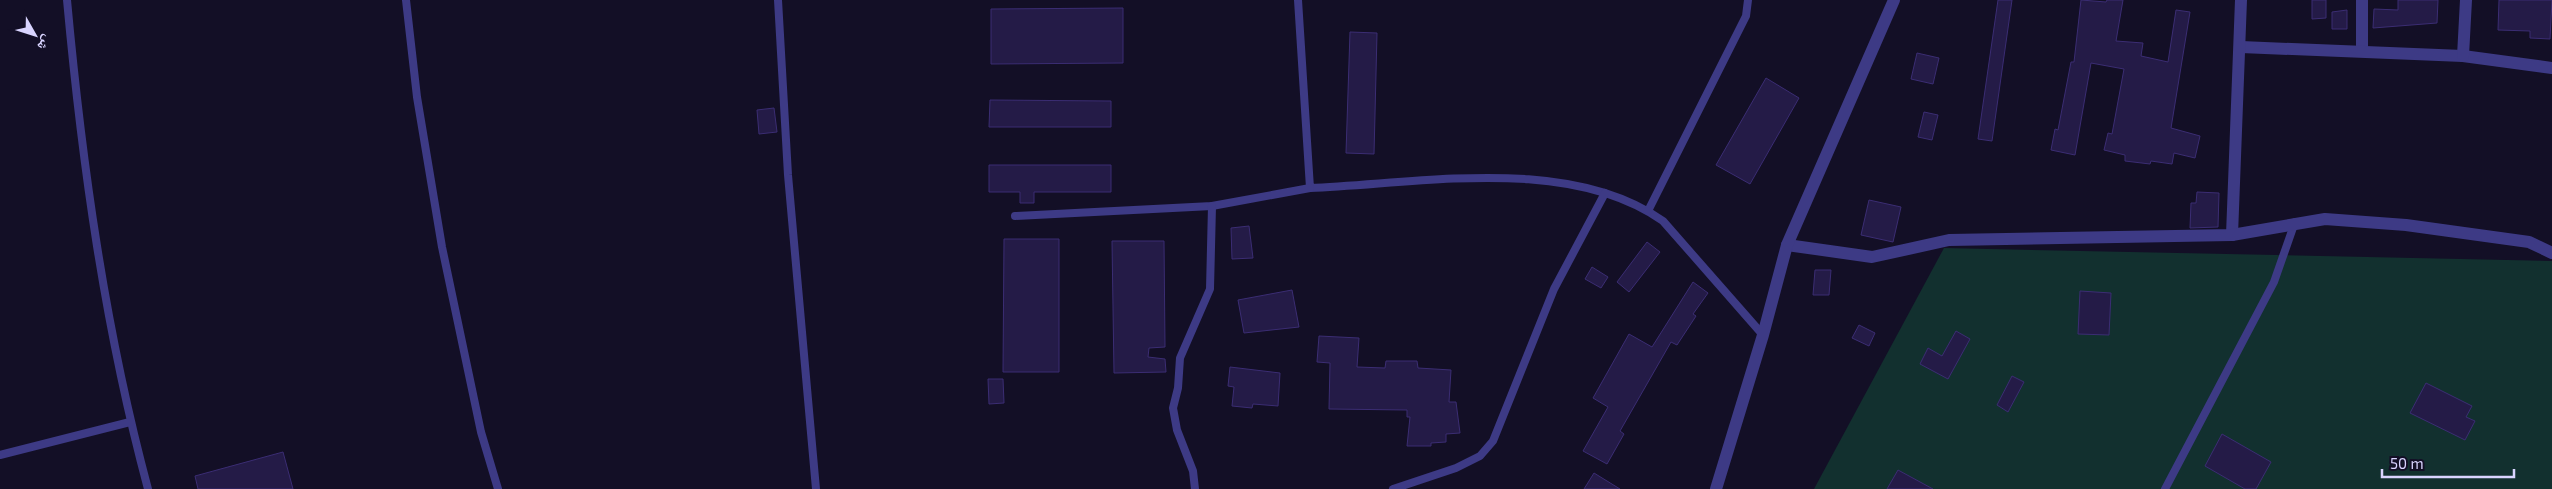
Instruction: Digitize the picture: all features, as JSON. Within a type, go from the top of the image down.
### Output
[{"type":"street","points":[[1716,489],[1763,335],[1787,245],[1894,0]]},
{"type":"street","points":[[2232,235],[2241,47],[2241,0]]},
{"type":"street","points":[[2362,0],[2362,51]]},
{"type":"street","points":[[2463,56],[2466,0]]},
{"type":"street","points":[[2241,47],[2463,56],[2552,68]]},
{"type":"street","points":[[1787,245],[1872,257],[1949,240],[2232,235],[2295,222],[2325,219],[2406,225],[2529,242],[2552,253]]},
{"type":"lane","points":[[67,0],[88,192],[130,422],[148,489]]},
{"type":"lane","points":[[406,0],[417,97],[442,247],[481,432],[498,489]]},
{"type":"lane","points":[[778,0],[788,175],[816,489]]},
{"type":"lane","points":[[1298,0],[1310,188]]},
{"type":"lane","points":[[1648,211],[1746,16],[1748,0]]},
{"type":"lane","points":[[1015,216],[1212,206],[1310,188],[1485,177],[1519,178],[1564,184],[1606,193],[1648,211],[1663,221],[1763,335]]},
{"type":"lane","points":[[1393,489],[1456,468],[1480,456],[1494,441],[1554,289],[1606,193]]},
{"type":"lane","points":[[1195,489],[1193,471],[1186,447],[1177,430],[1173,408],[1178,388],[1180,358],[1210,288],[1212,206]]},
{"type":"lane","points":[[2165,489],[2270,290],[2282,265],[2295,222]]},
{"type":"lane","points":[[0,455],[130,422]]},
{"type":"green space","points":[[1944,248],[2552,261],[2552,489],[1814,489]]},
{"type":"building","points":[[1998,0],[2012,0],[1992,141],[1978,139]]},
{"type":"building","points":[[2081,0],[2106,2],[2107,0],[2123,0],[2116,41],[2143,43],[2141,56],[2168,62],[2176,10],[2190,12],[2171,128],[2200,136],[2195,158],[2174,153],[2172,164],[2151,161],[2150,164],[2125,161],[2125,155],[2104,150],[2108,133],[2112,134],[2124,69],[2091,63],[2075,155],[2051,150],[2055,129],[2058,130],[2071,62],[2074,62]]},
{"type":"building","points":[[2312,0],[2326,0],[2326,18],[2312,19]]},
{"type":"building","points":[[2398,0],[2438,0],[2437,23],[2373,28],[2374,9],[2398,10]]},
{"type":"building","points":[[2499,0],[2552,0],[2550,39],[2530,38],[2530,31],[2498,30]]},
{"type":"building","points":[[1123,8],[1123,63],[991,64],[991,9]]},
{"type":"building","points":[[2347,10],[2347,29],[2332,29],[2332,12]]},
{"type":"building","points":[[1350,32],[1377,33],[1374,154],[1346,153]]},
{"type":"building","points":[[1917,53],[1939,58],[1933,84],[1911,79]]},
{"type":"building","points":[[1766,78],[1799,98],[1750,184],[1716,165]]},
{"type":"building","points":[[990,100],[1111,101],[1111,127],[989,127]]},
{"type":"building","points":[[774,108],[777,132],[759,134],[757,110]]},
{"type":"building","points":[[1924,112],[1938,115],[1932,140],[1918,137]]},
{"type":"building","points":[[989,165],[1111,165],[1111,192],[1034,192],[1034,203],[1020,203],[1020,192],[989,192]]},
{"type":"building","points":[[2197,192],[2219,193],[2218,227],[2190,228],[2191,203],[2196,203]]},
{"type":"building","points":[[1869,200],[1901,207],[1893,242],[1861,235]]},
{"type":"building","points":[[1249,226],[1253,258],[1232,259],[1231,228]]},
{"type":"building","points":[[1004,239],[1059,239],[1059,372],[1003,372]]},
{"type":"building","points":[[1112,241],[1164,241],[1165,347],[1149,348],[1148,357],[1165,359],[1166,372],[1114,373]]},
{"type":"building","points":[[1647,242],[1660,252],[1629,292],[1617,282]]},
{"type":"building","points":[[1592,267],[1608,277],[1601,288],[1585,279]]},
{"type":"building","points":[[1815,270],[1831,270],[1829,295],[1813,295]]},
{"type":"building","points":[[1693,282],[1708,293],[1693,314],[1696,316],[1677,345],[1671,342],[1620,431],[1624,434],[1607,464],[1583,451],[1608,407],[1593,398],[1629,334],[1652,347]]},
{"type":"building","points":[[1292,290],[1299,327],[1244,333],[1238,300]]},
{"type":"building","points":[[2080,291],[2111,293],[2109,335],[2078,334]]},
{"type":"building","points":[[1859,325],[1875,333],[1869,346],[1852,338]]},
{"type":"building","points":[[1956,331],[1970,339],[1948,379],[1920,364],[1928,348],[1942,356]]},
{"type":"building","points":[[1319,336],[1359,338],[1357,367],[1385,368],[1386,361],[1417,361],[1418,368],[1451,370],[1449,402],[1456,402],[1460,433],[1446,434],[1446,442],[1431,443],[1431,446],[1407,446],[1410,417],[1407,417],[1407,410],[1329,409],[1330,363],[1317,362]]},
{"type":"building","points":[[1230,367],[1280,373],[1278,406],[1253,404],[1252,408],[1232,406],[1234,387],[1228,386]]},
{"type":"building","points":[[2012,376],[2024,382],[2008,412],[1997,405]]},
{"type":"building","points":[[988,379],[1003,379],[1004,403],[989,404]]},
{"type":"building","points":[[2426,383],[2472,406],[2466,417],[2475,421],[2465,440],[2410,413]]},
{"type":"building","points":[[2222,434],[2271,462],[2256,489],[2245,489],[2205,466]]},
{"type":"building","points":[[283,452],[293,489],[198,489],[195,476]]},
{"type":"building","points":[[1898,470],[1933,489],[1887,489]]},
{"type":"building","points":[[1594,473],[1620,489],[1584,489]]}]
